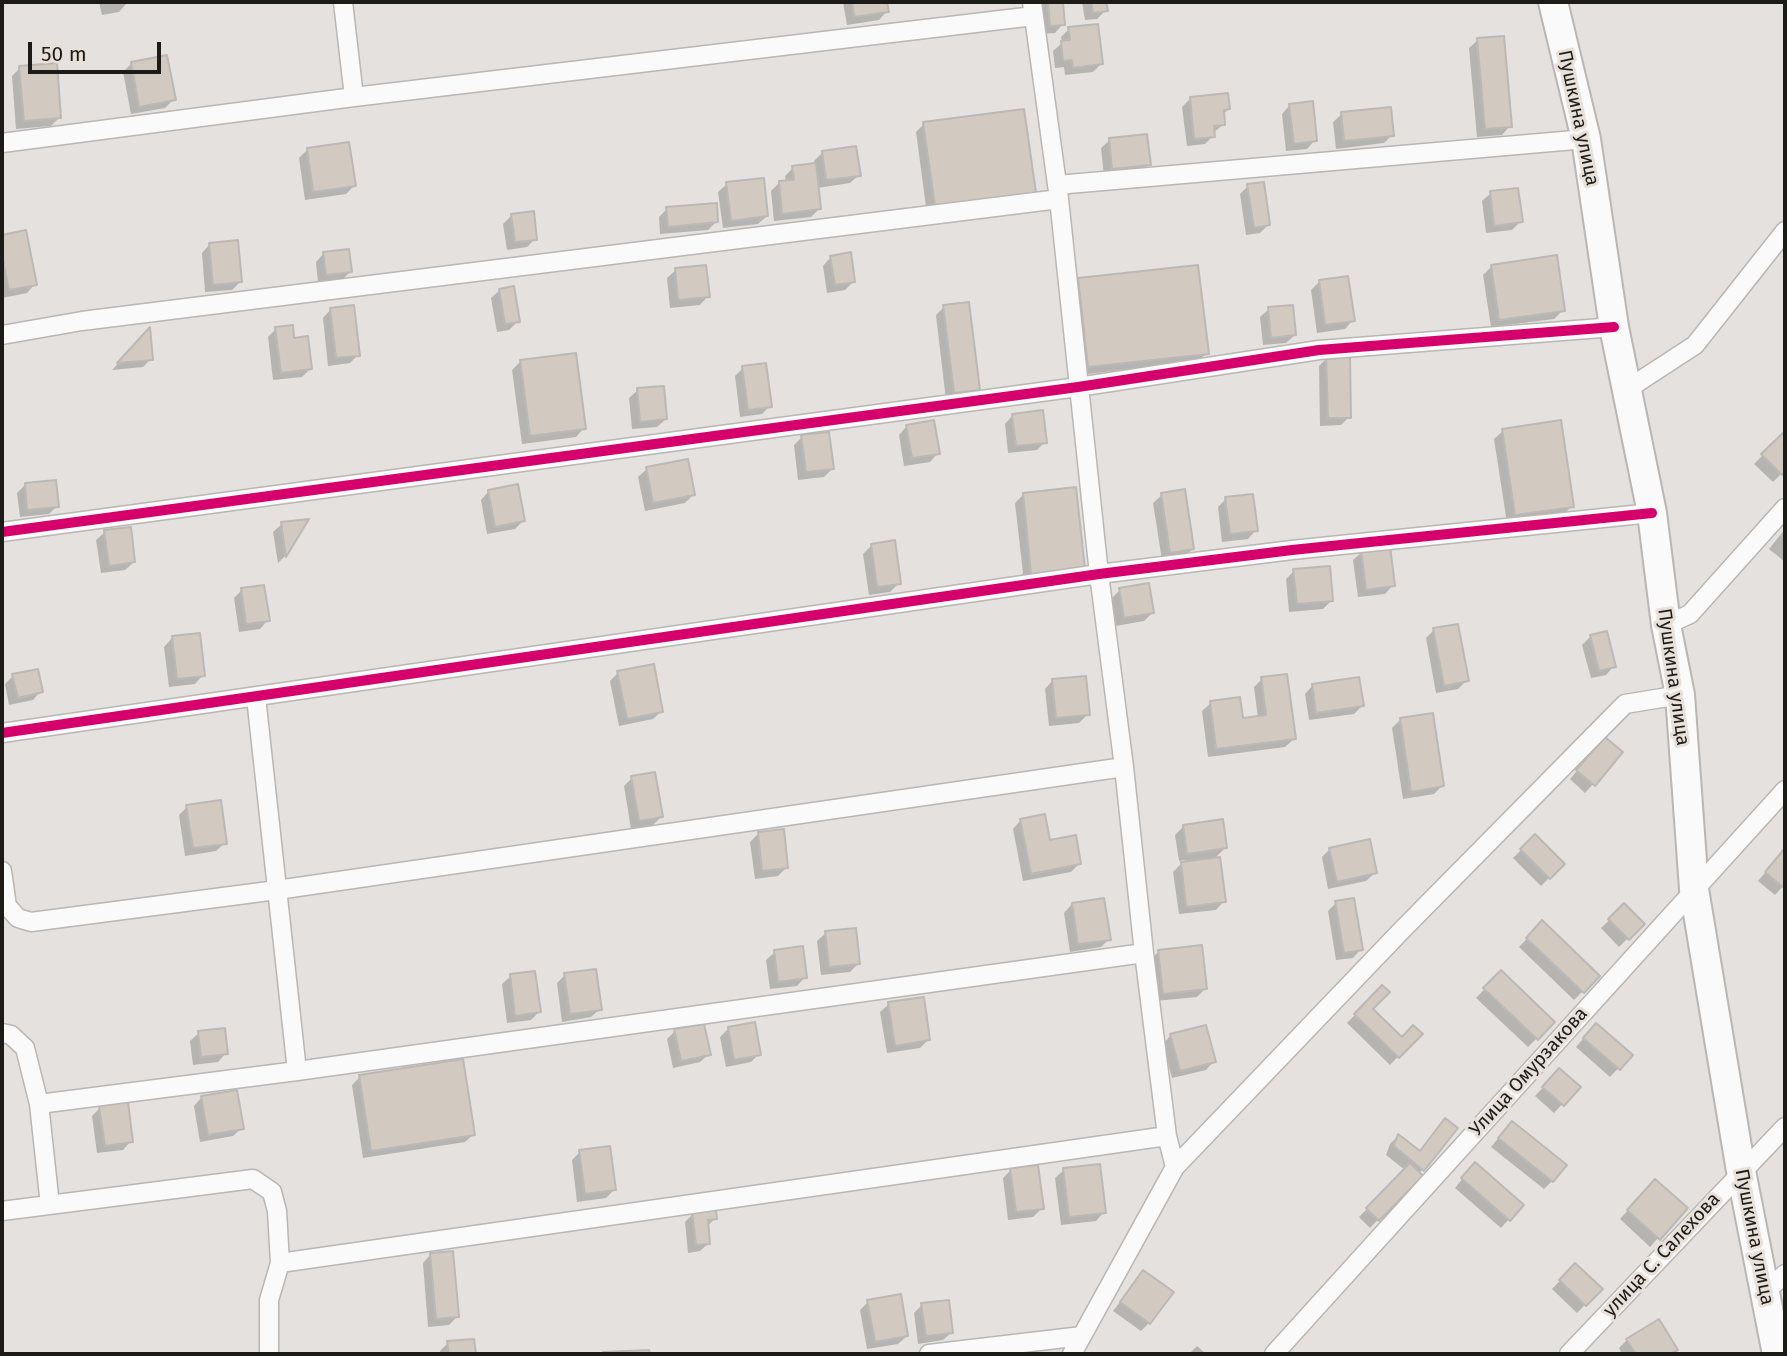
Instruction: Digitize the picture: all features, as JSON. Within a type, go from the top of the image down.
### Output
[{"type":"highway","name":"Пушкина улица","points":[[1553,2],[1586,139],[1614,327],[1653,513],[1666,625],[1680,695],[1694,889],[1741,1171],[1777,1354]]},
{"type":"street","points":[[343,2],[354,97]]},
{"type":"street","points":[[2,143],[1033,9],[1058,192],[1099,574],[1144,953],[1167,1136],[1175,1167]]},
{"type":"street","points":[[2,335],[122,316],[1058,192],[1586,139]]},
{"type":"street","points":[[1626,390],[1695,345],[1785,231]]},
{"type":"street","points":[[2,532],[1078,387],[1319,350],[1614,327]]},
{"type":"street","points":[[1666,625],[1690,614],[1785,508]]},
{"type":"street","points":[[2,733],[1099,574],[1292,550],[1653,513]]},
{"type":"street","points":[[1072,1354],[1175,1167],[1401,931],[1625,704],[1680,695]]},
{"type":"street","points":[[256,697],[297,1071]]},
{"type":"street","points":[[2,871],[8,906],[18,918],[31,922],[277,890],[1124,767]]},
{"type":"street","name":"Улица Омурзакова","points":[[1274,1354],[1785,790]]},
{"type":"street","points":[[39,1104],[297,1071],[1144,953]]},
{"type":"street","points":[[2,1033],[11,1035],[25,1048],[39,1104],[50,1205]]},
{"type":"street","name":"улица С. Салехова","points":[[1569,1354],[1785,1127]]},
{"type":"street","points":[[280,1263],[1167,1136]]},
{"type":"street","points":[[2,1211],[253,1179],[272,1192],[277,1211],[280,1263],[268,1300],[269,1354]]},
{"type":"street","points":[[1764,1293],[1785,1274]]},
{"type":"street","points":[[929,1354],[1082,1336]]},
{"type":"building","points":[[852,2],[887,2],[889,12],[854,17]]},
{"type":"building","points":[[1048,2],[1063,2],[1065,25],[1050,26]]},
{"type":"building","points":[[1091,2],[1106,2],[1108,11],[1093,13]]},
{"type":"building","points":[[1098,24],[1103,64],[1073,68],[1072,60],[1063,61],[1061,41],[1070,40],[1068,27]]},
{"type":"building","points":[[1504,36],[1512,127],[1485,129],[1477,38]]},
{"type":"building","points":[[167,55],[176,100],[139,107],[131,62]]},
{"type":"building","points":[[57,63],[61,118],[24,121],[19,66]]},
{"type":"building","points":[[1228,93],[1230,109],[1224,110],[1225,125],[1214,126],[1215,137],[1194,139],[1190,97]]},
{"type":"building","points":[[1313,101],[1317,141],[1294,144],[1289,104]]},
{"type":"building","points":[[1391,107],[1394,136],[1344,141],[1341,112]]},
{"type":"building","points":[[1024,109],[1036,193],[935,206],[923,122]]},
{"type":"building","points":[[1147,134],[1151,165],[1112,169],[1109,138]]},
{"type":"building","points":[[349,142],[356,186],[313,192],[307,148]]},
{"type":"building","points":[[856,146],[861,176],[826,180],[822,151]]},
{"type":"building","points":[[816,163],[821,209],[782,214],[779,181],[794,180],[792,166]]},
{"type":"building","points":[[764,178],[768,216],[731,221],[726,182]]},
{"type":"building","points":[[1264,182],[1270,225],[1254,228],[1247,184]]},
{"type":"building","points":[[1518,188],[1523,222],[1494,226],[1490,191]]},
{"type":"building","points":[[717,203],[718,222],[668,227],[666,207]]},
{"type":"building","points":[[534,211],[537,240],[515,242],[511,214]]},
{"type":"building","points":[[26,230],[37,285],[9,290],[2,255],[2,235]]},
{"type":"building","points":[[238,240],[242,282],[213,285],[209,243]]},
{"type":"building","points":[[349,249],[352,272],[326,275],[323,252]]},
{"type":"building","points":[[851,252],[855,282],[835,285],[830,256]]},
{"type":"building","points":[[1557,255],[1565,311],[1499,320],[1491,265]]},
{"type":"building","points":[[706,265],[710,297],[678,300],[675,268]]},
{"type":"building","points":[[1198,265],[1209,354],[1088,367],[1078,278]]},
{"type":"building","points":[[1348,276],[1355,321],[1325,325],[1319,280]]},
{"type":"building","points":[[514,286],[520,322],[505,324],[499,289]]},
{"type":"building","points":[[969,302],[980,390],[954,393],[943,305]]},
{"type":"building","points":[[354,305],[360,356],[336,358],[330,308]]},
{"type":"building","points":[[1293,305],[1296,335],[1271,338],[1268,307]]},
{"type":"building","points":[[293,325],[294,338],[308,336],[312,369],[281,373],[275,327]]},
{"type":"building","points":[[150,327],[153,360],[117,363]]},
{"type":"building","points":[[576,353],[586,429],[530,436],[520,360]]},
{"type":"building","points":[[1326,356],[1350,356],[1351,418],[1328,418]]},
{"type":"building","points":[[766,363],[772,407],[748,410],[742,366]]},
{"type":"building","points":[[664,386],[667,419],[640,422],[637,388]]},
{"type":"building","points":[[1043,410],[1047,443],[1016,446],[1012,414]]},
{"type":"building","points":[[934,420],[940,454],[912,458],[906,425]]},
{"type":"building","points":[[1561,420],[1574,507],[1515,515],[1502,429]]},
{"type":"building","points":[[1785,431],[1785,472],[1782,475],[1761,454]]},
{"type":"building","points":[[829,432],[834,469],[806,472],[801,435]]},
{"type":"building","points":[[688,459],[695,495],[653,503],[646,467]]},
{"type":"building","points":[[56,480],[59,507],[27,510],[25,483]]},
{"type":"building","points":[[518,484],[525,521],[495,527],[488,490]]},
{"type":"building","points":[[1076,487],[1085,569],[1031,574],[1023,493]]},
{"type":"building","points":[[1185,489],[1194,549],[1170,553],[1161,493]]},
{"type":"building","points":[[1253,494],[1258,531],[1230,534],[1225,497]]},
{"type":"building","points":[[309,519],[286,557],[281,522]]},
{"type":"building","points":[[131,527],[135,562],[109,566],[104,530]]},
{"type":"building","points":[[895,540],[901,584],[877,587],[871,544]]},
{"type":"building","points":[[1390,546],[1395,586],[1366,590],[1361,550]]},
{"type":"building","points":[[1330,566],[1333,601],[1297,604],[1293,569]]},
{"type":"building","points":[[1149,583],[1154,613],[1124,618],[1119,588]]},
{"type":"building","points":[[264,585],[270,621],[246,624],[241,588]]},
{"type":"building","points":[[1458,624],[1469,681],[1444,686],[1433,628]]},
{"type":"building","points":[[1607,631],[1616,667],[1599,671],[1590,635]]},
{"type":"building","points":[[200,633],[205,676],[177,679],[172,636]]},
{"type":"building","points":[[654,664],[663,712],[627,719],[617,671]]},
{"type":"building","points":[[38,669],[43,692],[18,698],[12,674]]},
{"type":"building","points":[[1287,674],[1296,739],[1216,749],[1210,701],[1240,697],[1243,718],[1266,715],[1261,677]]},
{"type":"building","points":[[1086,676],[1090,715],[1056,718],[1052,679]]},
{"type":"building","points":[[1359,677],[1364,706],[1316,713],[1312,684]]},
{"type":"building","points":[[1433,713],[1444,786],[1411,792],[1400,718]]},
{"type":"building","points":[[1605,737],[1623,752],[1595,786],[1576,770]]},
{"type":"building","points":[[655,772],[663,817],[639,821],[631,776]]},
{"type":"building","points":[[221,800],[227,844],[193,848],[186,805]]},
{"type":"building","points":[[1045,814],[1050,840],[1076,835],[1081,864],[1031,874],[1020,819]]},
{"type":"building","points":[[1223,819],[1227,848],[1187,854],[1183,825]]},
{"type":"building","points":[[784,829],[788,868],[762,871],[758,832]]},
{"type":"building","points":[[1535,834],[1565,864],[1550,879],[1520,849]]},
{"type":"building","points":[[1370,839],[1377,873],[1337,882],[1329,848]]},
{"type":"building","points":[[1785,848],[1785,887],[1784,888],[1765,872]]},
{"type":"building","points":[[1220,857],[1226,902],[1186,907],[1181,862]]},
{"type":"building","points":[[1104,898],[1111,940],[1078,944],[1072,903]]},
{"type":"building","points":[[1354,898],[1363,950],[1344,953],[1335,901]]},
{"type":"building","points":[[1624,903],[1645,924],[1629,940],[1608,919]]},
{"type":"building","points":[[1542,920],[1600,976],[1584,993],[1526,938]]},
{"type":"building","points":[[856,928],[860,964],[829,967],[825,931]]},
{"type":"building","points":[[1202,945],[1207,989],[1163,994],[1158,950]]},
{"type":"building","points":[[803,946],[807,978],[778,982],[774,950]]},
{"type":"building","points":[[596,969],[602,1010],[570,1014],[564,973]]},
{"type":"building","points":[[1501,970],[1555,1022],[1538,1040],[1483,988]]},
{"type":"building","points":[[535,971],[541,1012],[515,1016],[510,974]]},
{"type":"building","points":[[1382,985],[1390,992],[1373,1009],[1402,1037],[1413,1025],[1423,1034],[1399,1058],[1354,1014]]},
{"type":"building","points":[[924,997],[930,1040],[895,1046],[888,1002]]},
{"type":"building","points":[[755,1022],[761,1055],[734,1060],[728,1027]]},
{"type":"building","points":[[1596,1023],[1633,1055],[1620,1070],[1583,1038]]},
{"type":"building","points":[[704,1024],[711,1055],[681,1061],[674,1029]]},
{"type":"building","points":[[1206,1025],[1216,1062],[1180,1071],[1170,1034]]},
{"type":"building","points":[[225,1028],[228,1054],[201,1057],[198,1031]]},
{"type":"building","points":[[463,1059],[475,1135],[371,1151],[359,1075]]},
{"type":"building","points":[[1559,1068],[1581,1087],[1564,1106],[1542,1087]]},
{"type":"building","points":[[237,1090],[244,1129],[208,1135],[201,1096]]},
{"type":"building","points":[[128,1102],[133,1142],[105,1146],[99,1106]]},
{"type":"building","points":[[1445,1118],[1458,1128],[1424,1171],[1394,1146],[1398,1134],[1420,1151]]},
{"type":"building","points":[[1512,1121],[1567,1165],[1553,1182],[1498,1138]]},
{"type":"building","points":[[610,1146],[616,1190],[585,1194],[579,1150]]},
{"type":"building","points":[[1475,1162],[1524,1205],[1510,1221],[1461,1178]]},
{"type":"building","points":[[1410,1163],[1423,1176],[1379,1221],[1366,1208]]},
{"type":"building","points":[[1100,1164],[1106,1213],[1069,1217],[1063,1168]]},
{"type":"building","points":[[1038,1165],[1044,1209],[1016,1212],[1010,1168]]},
{"type":"building","points":[[1655,1179],[1688,1208],[1660,1240],[1627,1210]]},
{"type":"building","points":[[716,1210],[717,1219],[708,1220],[710,1244],[696,1245],[692,1212]]},
{"type":"building","points":[[453,1251],[459,1317],[436,1319],[430,1253]]},
{"type":"building","points":[[1575,1263],[1603,1289],[1586,1306],[1559,1280]]},
{"type":"building","points":[[1143,1270],[1174,1292],[1150,1324],[1120,1302]]},
{"type":"building","points":[[901,1294],[908,1336],[875,1342],[867,1300]]},
{"type":"building","points":[[949,1300],[953,1333],[926,1336],[921,1303]]},
{"type":"building","points":[[1659,1319],[1678,1350],[1670,1354],[1636,1354],[1626,1339]]},
{"type":"building","points":[[474,1339],[476,1354],[449,1354],[447,1341]]},
{"type":"building","points":[[649,1350],[650,1354],[603,1354],[603,1352]]},
{"type":"cycle path","points":[[2,532],[1078,387],[1319,350],[1614,327]]},
{"type":"cycle path","points":[[2,733],[1099,574],[1292,550],[1652,513]]}]
